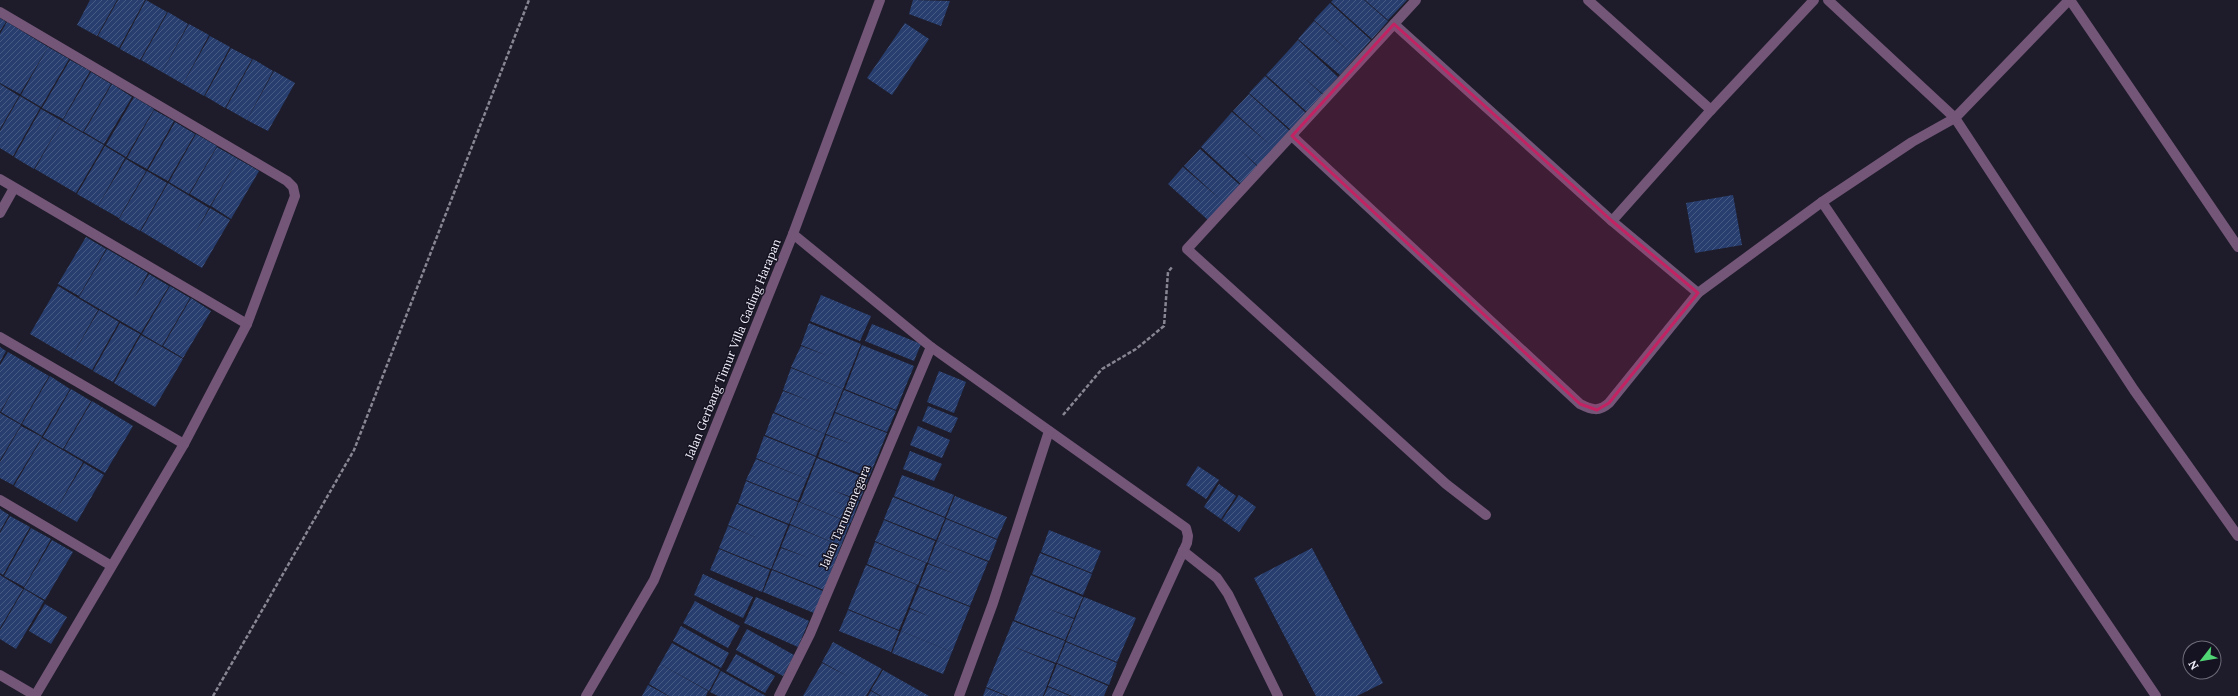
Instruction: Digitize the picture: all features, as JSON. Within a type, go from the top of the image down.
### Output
[{"type":"street","name":"Jalan Gerbang Timur Villa Gading Harapan","points":[[586,696],[654,580],[793,234],[880,0]]},
{"type":"street","points":[[1416,0],[1187,249],[1446,484],[1486,515]]},
{"type":"street","points":[[1588,0],[1710,110]]},
{"type":"street","points":[[1612,220],[1710,110],[1814,0]]},
{"type":"street","points":[[1828,0],[1955,118],[2134,390],[2238,536]]},
{"type":"street","points":[[1292,136],[1580,404],[1597,410],[1603,408],[1609,403],[1698,293],[1822,202],[1912,142],[1955,118],[2070,0],[2238,247]]},
{"type":"street","points":[[0,12],[287,180],[293,187],[295,196],[247,324],[184,444],[110,565],[36,696],[0,675]]},
{"type":"street","points":[[1394,24],[1612,220],[1698,293]]},
{"type":"street","points":[[0,179],[247,324]]},
{"type":"street","points":[[0,213],[14,188]]},
{"type":"street","points":[[1822,202],[2156,696]]},
{"type":"street","points":[[793,234],[931,347],[1186,528],[1188,536],[1183,551],[1117,696]]},
{"type":"street","points":[[0,337],[184,444]]},
{"type":"street","name":"Jalan Tarumanegara","points":[[779,696],[810,634],[931,347]]},
{"type":"street","points":[[959,696],[993,603],[1049,431]]},
{"type":"street","points":[[0,500],[110,565]]},
{"type":"street","points":[[1183,551],[1217,578],[1228,594],[1278,696]]},
{"type":"path","points":[[213,696],[354,450],[529,0]]},
{"type":"path","points":[[1049,431],[1102,369],[1136,349],[1164,326],[1168,272],[1187,249]]},
{"type":"highlighted area","points":[[1394,24],[1612,221],[1698,293],[1609,403],[1597,410],[1580,404],[1292,136]]},
{"type":"building","points":[[90,0],[117,0],[97,36],[77,25]]},
{"type":"building","points":[[118,0],[145,0],[119,48],[98,36]]},
{"type":"building","points":[[146,0],[167,12],[140,60],[120,49]]},
{"type":"building","points":[[913,0],[950,1],[941,26],[909,14]]},
{"type":"building","points":[[1333,0],[1364,0],[1388,21],[1372,39],[1331,2]]},
{"type":"building","points":[[1365,0],[1407,0],[1388,20]]},
{"type":"building","points":[[1330,3],[1371,40],[1340,75],[1298,39],[1314,21],[1353,55],[1314,20]]},
{"type":"building","points":[[168,12],[188,24],[162,72],[141,60]]},
{"type":"building","points":[[0,18],[6,22],[0,31]]},
{"type":"building","points":[[7,22],[48,47],[20,94],[0,83],[0,34]]},
{"type":"building","points":[[905,23],[929,39],[892,95],[867,78]]},
{"type":"building","points":[[189,24],[209,35],[183,84],[162,72]]},
{"type":"building","points":[[210,36],[230,47],[204,96],[183,84]]},
{"type":"building","points":[[1298,40],[1338,77],[1323,94],[1302,76],[1323,95],[1307,112],[1266,75]]},
{"type":"building","points":[[48,47],[69,59],[41,107],[21,95]]},
{"type":"building","points":[[231,48],[252,59],[225,108],[205,96]]},
{"type":"building","points":[[253,59],[273,71],[247,120],[226,108]]},
{"type":"building","points":[[70,60],[90,71],[63,119],[42,108]]},
{"type":"building","points":[[274,71],[295,83],[268,131],[247,120]]},
{"type":"building","points":[[91,72],[111,84],[83,132],[63,120]]},
{"type":"building","points":[[1265,76],[1306,113],[1291,130],[1249,93]]},
{"type":"building","points":[[0,84],[19,96],[0,129]]},
{"type":"building","points":[[112,84],[132,97],[104,144],[84,132]]},
{"type":"building","points":[[1249,94],[1290,131],[1258,166],[1238,148],[1258,167],[1242,185],[1201,147],[1232,112],[1270,145],[1233,111]]},
{"type":"building","points":[[20,96],[40,108],[13,156],[0,148],[0,131]]},
{"type":"building","points":[[134,97],[154,109],[126,157],[106,145]]},
{"type":"building","points":[[41,109],[62,121],[34,169],[14,157]]},
{"type":"building","points":[[154,110],[174,121],[147,169],[127,158]]},
{"type":"building","points":[[62,121],[104,145],[76,193],[35,169]]},
{"type":"building","points":[[175,122],[195,134],[168,181],[148,170]]},
{"type":"building","points":[[196,134],[217,146],[189,194],[169,182]]},
{"type":"building","points":[[105,146],[125,158],[98,206],[77,194]]},
{"type":"building","points":[[217,147],[238,159],[210,206],[190,194]]},
{"type":"building","points":[[1200,149],[1241,186],[1209,221],[1168,184],[1183,167],[1221,200],[1184,166]]},
{"type":"building","points":[[126,159],[146,171],[119,218],[98,206]]},
{"type":"building","points":[[238,159],[259,171],[231,219],[211,206]]},
{"type":"building","points":[[147,171],[167,183],[140,231],[119,219]]},
{"type":"building","points":[[168,183],[209,208],[194,235],[210,208],[230,220],[202,268],[141,231]]},
{"type":"building","points":[[1733,195],[1742,245],[1695,253],[1686,203]]},
{"type":"building","points":[[86,237],[106,249],[79,296],[58,284]]},
{"type":"building","points":[[107,249],[148,273],[133,300],[149,274],[169,286],[141,333],[79,297]]},
{"type":"building","points":[[58,286],[98,310],[71,358],[30,334]]},
{"type":"building","points":[[170,286],[190,298],[162,346],[142,334]]},
{"type":"building","points":[[821,295],[871,316],[860,341],[810,321]]},
{"type":"building","points":[[191,298],[211,311],[183,358],[163,346]]},
{"type":"building","points":[[99,310],[119,322],[92,370],[71,358]]},
{"type":"building","points":[[120,323],[140,334],[113,382],[93,371]]},
{"type":"building","points":[[809,323],[861,344],[843,389],[791,367],[801,346],[828,356],[801,345]]},
{"type":"building","points":[[872,324],[921,344],[914,361],[865,341]]},
{"type":"building","points":[[141,335],[183,359],[155,407],[114,383]]},
{"type":"building","points":[[862,345],[914,366],[896,410],[845,389]]},
{"type":"building","points":[[0,347],[6,351],[0,362]]},
{"type":"building","points":[[8,352],[49,376],[21,424],[1,412],[16,385],[0,412],[0,365]]},
{"type":"building","points":[[791,368],[843,389],[825,434],[774,412],[783,391],[810,401],[783,390]]},
{"type":"building","points":[[939,371],[966,382],[954,413],[927,402]]},
{"type":"building","points":[[50,376],[70,389],[42,436],[22,424]]},
{"type":"building","points":[[71,389],[91,401],[63,449],[43,437]]},
{"type":"building","points":[[844,390],[896,411],[887,432],[835,412]]},
{"type":"building","points":[[92,401],[133,426],[105,473],[64,449]]},
{"type":"building","points":[[928,406],[958,418],[951,433],[922,421]]},
{"type":"building","points":[[0,413],[21,425],[0,460]]},
{"type":"building","points":[[773,413],[825,434],[816,456],[765,435]]},
{"type":"building","points":[[835,413],[887,433],[869,477],[818,457],[826,435],[854,445],[826,434]]},
{"type":"building","points":[[21,426],[42,437],[13,485],[0,478],[0,462]]},
{"type":"building","points":[[918,426],[950,440],[942,458],[910,445]]},
{"type":"building","points":[[764,436],[816,457],[807,479],[756,458]]},
{"type":"building","points":[[42,438],[83,462],[56,510],[14,486]]},
{"type":"building","points":[[910,451],[942,464],[934,481],[903,469]]},
{"type":"building","points":[[817,458],[868,479],[860,500],[832,490],[859,501],[851,523],[800,502]]},
{"type":"building","points":[[756,459],[807,479],[798,501],[746,480]]},
{"type":"building","points":[[84,463],[104,475],[77,522],[56,510]]},
{"type":"building","points":[[1198,466],[1219,480],[1206,499],[1186,485]]},
{"type":"building","points":[[902,475],[954,495],[945,517],[894,496]]},
{"type":"building","points":[[746,481],[798,502],[789,524],[738,503]]},
{"type":"building","points":[[1219,484],[1236,496],[1221,519],[1204,507]]},
{"type":"building","points":[[1239,495],[1256,507],[1239,532],[1222,520]]},
{"type":"building","points":[[955,496],[1007,517],[997,539],[946,518]]},
{"type":"building","points":[[893,497],[945,518],[936,540],[884,519]]},
{"type":"building","points":[[799,502],[850,523],[841,546],[790,524]]},
{"type":"building","points":[[737,504],[788,525],[771,569],[719,548],[728,526],[755,537],[728,525]]},
{"type":"building","points":[[0,509],[9,515],[0,531]]},
{"type":"building","points":[[10,516],[30,527],[3,575],[0,573],[0,533]]},
{"type":"building","points":[[946,519],[997,540],[989,561],[937,541]]},
{"type":"building","points":[[884,520],[935,541],[927,563],[875,541]]},
{"type":"building","points":[[790,525],[841,546],[824,590],[772,569],[781,548],[809,558],[781,547]]},
{"type":"building","points":[[31,528],[51,539],[24,587],[4,576]]},
{"type":"building","points":[[1049,530],[1101,551],[1092,573],[1041,552]]},
{"type":"building","points":[[52,540],[73,552],[45,600],[24,588]]},
{"type":"building","points":[[937,541],[988,562],[970,606],[919,586],[928,564],[955,574],[928,563]]},
{"type":"building","points":[[875,542],[926,563],[918,585],[867,564]]},
{"type":"building","points":[[1312,548],[1383,683],[1357,696],[1316,696],[1254,578]]},
{"type":"building","points":[[719,549],[770,570],[762,592],[710,570]]},
{"type":"building","points":[[1040,553],[1092,574],[1083,595],[1032,574]]},
{"type":"building","points":[[866,565],[917,585],[899,630],[848,609]]},
{"type":"building","points":[[772,570],[823,591],[814,613],[763,592]]},
{"type":"building","points":[[703,574],[753,597],[743,618],[694,595]]},
{"type":"building","points":[[0,575],[23,589],[0,628]]},
{"type":"building","points":[[1031,575],[1083,597],[1074,618],[1046,608],[1074,619],[1065,640],[1014,620]]},
{"type":"building","points":[[919,587],[970,607],[952,652],[901,631],[910,609],[931,617],[910,608]]},
{"type":"building","points":[[24,589],[44,601],[16,649],[0,639],[0,630]]},
{"type":"building","points":[[756,597],[809,621],[798,647],[744,623]]},
{"type":"building","points":[[1084,597],[1136,618],[1117,662],[1066,641]]},
{"type":"building","points":[[695,601],[740,626],[728,648],[683,623]]},
{"type":"building","points":[[45,604],[67,617],[51,644],[29,631]]},
{"type":"building","points":[[848,610],[899,631],[891,652],[839,631]]},
{"type":"building","points":[[1013,621],[1065,641],[1056,663],[1012,646],[1055,664],[1043,696],[1008,696],[986,687]]},
{"type":"building","points":[[681,626],[729,653],[721,668],[673,641]]},
{"type":"building","points":[[747,629],[794,655],[783,676],[736,650]]},
{"type":"building","points":[[901,631],[952,652],[943,674],[892,653]]},
{"type":"building","points":[[833,642],[882,669],[866,696],[803,696],[822,663],[849,677],[822,662]]},
{"type":"building","points":[[1066,642],[1117,663],[1109,685],[1057,663]]},
{"type":"building","points":[[672,643],[720,670],[709,691],[660,664]]},
{"type":"building","points":[[736,654],[775,676],[765,693],[726,671]]},
{"type":"building","points":[[660,664],[708,691],[706,696],[669,696],[649,684]]},
{"type":"building","points":[[1057,664],[1108,686],[1104,696],[1072,696],[1048,686]]},
{"type":"building","points":[[883,670],[929,696],[881,696],[871,690]]},
{"type":"building","points":[[721,671],[766,696],[718,696],[710,692]]},
{"type":"building","points":[[648,685],[668,696],[642,696]]},
{"type":"building","points":[[1048,687],[1070,696],[1044,696]]},
{"type":"building","points":[[986,688],[1006,696],[983,696]]},
{"type":"building","points":[[871,691],[880,696],[868,696]]}]
